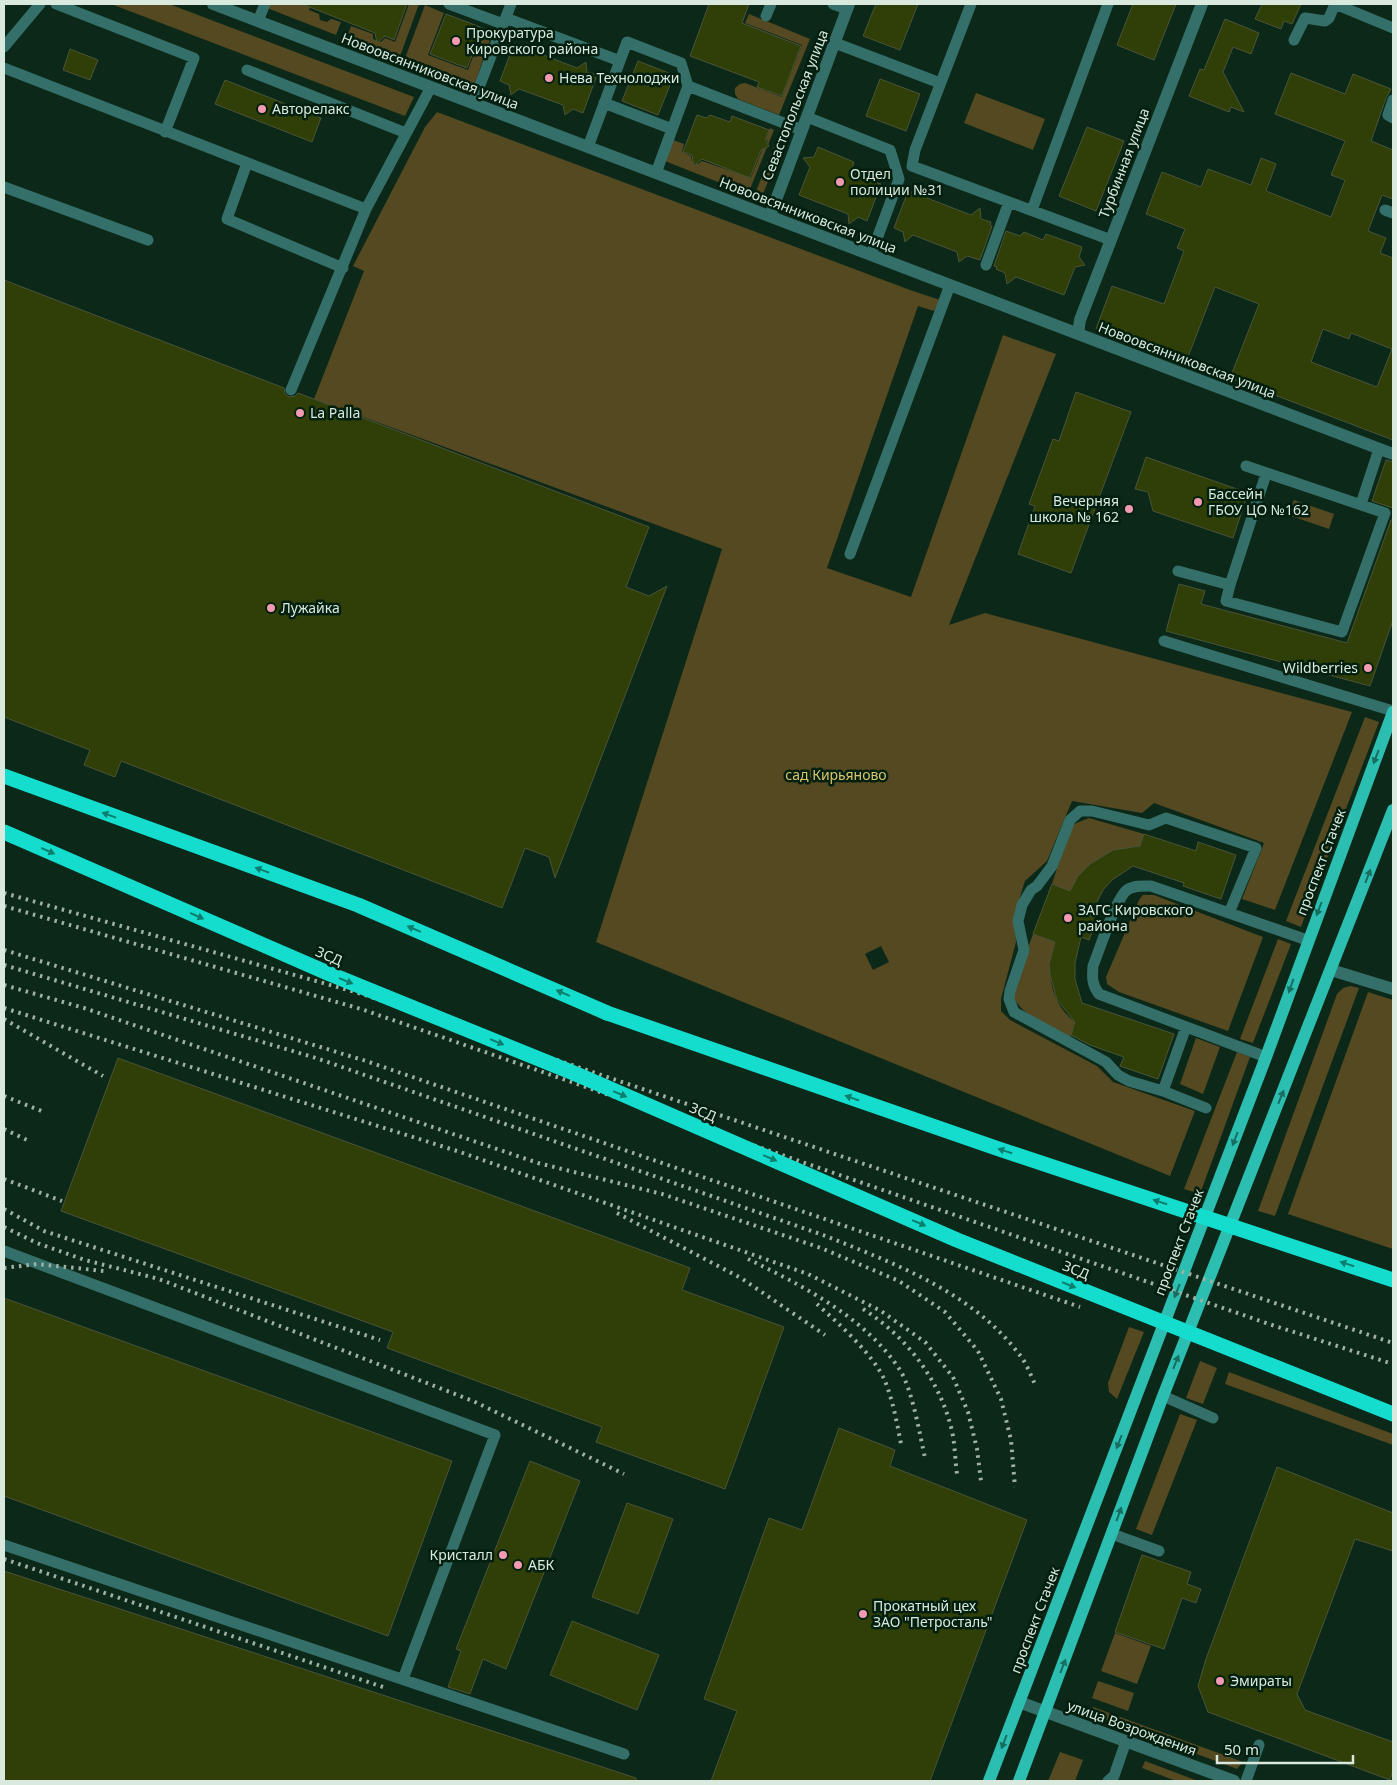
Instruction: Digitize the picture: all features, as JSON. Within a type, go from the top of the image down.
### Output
[{"type":"highway","points":[[4,776],[358,905],[607,1013],[996,1148],[1393,1280]]},
{"type":"highway","name":"ЗСД","points":[[4,832],[330,974],[576,1074],[957,1240],[1393,1414]]},
{"type":"main road","name":"проспект Стачек","points":[[989,1781],[1266,1057],[1307,940],[1393,711]]},
{"type":"main road","points":[[1019,1781],[1163,1396],[1393,810]]},
{"type":"street","name":"Новоовсянниковская улица","points":[[213,4],[1393,454]]},
{"type":"street","name":"Турбинная улица","points":[[1078,334],[1080,320],[1110,240],[1202,4]]},
{"type":"street","name":"Севастопольская улица","points":[[770,216],[848,7]]},
{"type":"street","points":[[1331,970],[1393,990]]},
{"type":"street","name":"улица Возрождения","points":[[1019,1702],[1232,1781]]},
{"type":"lane","points":[[4,47],[40,4]]},
{"type":"lane","points":[[56,4],[194,58],[165,132]]},
{"type":"lane","points":[[258,21],[265,4]]},
{"type":"lane","points":[[449,4],[620,61]]},
{"type":"lane","points":[[473,103],[511,4]]},
{"type":"lane","points":[[766,16],[770,4]]},
{"type":"lane","points":[[833,4],[848,7]]},
{"type":"lane","points":[[971,4],[915,150],[912,166],[1110,240]]},
{"type":"lane","points":[[1032,210],[1108,4]]},
{"type":"lane","points":[[1294,40],[1305,18],[1325,21],[1335,4],[1393,28]]},
{"type":"lane","points":[[588,147],[627,42],[681,63],[688,86],[656,173]]},
{"type":"lane","points":[[835,43],[940,84]]},
{"type":"lane","points":[[4,68],[366,209]]},
{"type":"lane","points":[[247,70],[406,133]]},
{"type":"lane","points":[[688,86],[802,130]]},
{"type":"lane","points":[[291,390],[366,209],[431,87]]},
{"type":"lane","points":[[1393,100],[1388,116],[1393,118]]},
{"type":"lane","points":[[604,103],[672,129]]},
{"type":"lane","points":[[807,117],[890,150],[899,179],[871,255]]},
{"type":"lane","points":[[247,163],[227,219],[343,268]]},
{"type":"lane","points":[[4,187],[148,240]]},
{"type":"lane","points":[[986,265],[1009,202]]},
{"type":"lane","points":[[850,554],[950,285]]},
{"type":"lane","points":[[1361,504],[1379,449]]},
{"type":"lane","points":[[1246,466],[1385,513],[1342,632],[1226,601],[1266,474]]},
{"type":"lane","points":[[1178,571],[1230,585]]},
{"type":"lane","points":[[1164,641],[1393,711]]},
{"type":"lane","points":[[1206,1108],[1163,1091],[1129,1081],[1118,1075],[1106,1062],[1014,1012],[1009,999],[1010,991],[1024,950],[1018,921],[1022,904],[1031,890],[1037,886],[1052,866],[1070,820],[1080,811],[1092,811],[1149,825],[1166,818],[1256,848],[1229,913]]},
{"type":"lane","points":[[1266,1057],[1099,994],[1094,987],[1092,978],[1096,958],[1119,900],[1127,890],[1138,886],[1151,886],[1307,940]]},
{"type":"lane","points":[[1163,1091],[1186,1028]]},
{"type":"lane","points":[[4,1252],[495,1435],[403,1679]]},
{"type":"lane","points":[[1163,1396],[1213,1418]]},
{"type":"lane","points":[[1112,1534],[1159,1551]]},
{"type":"lane","points":[[4,1544],[624,1754]]},
{"type":"lane","points":[[1108,1781],[1114,1776],[1126,1741]]},
{"type":"lane","points":[[1246,1781],[1259,1745]]},
{"type":"green space","points":[[111,4],[169,4],[414,97],[405,116]]},
{"type":"green space","points":[[269,4],[311,5],[309,10],[319,14],[320,20],[327,22],[331,19],[341,22],[336,35],[267,8]]},
{"type":"green space","points":[[409,4],[419,4],[399,59],[346,39],[351,26],[373,34],[373,39],[381,42],[385,38],[395,42]]},
{"type":"green space","points":[[425,5],[444,13],[428,55],[468,70],[484,28],[492,35],[473,88],[404,61]]},
{"type":"green space","points":[[749,14],[810,39],[779,115],[738,99],[735,94],[735,88],[745,83],[782,97],[802,45],[745,23]]},
{"type":"green space","points":[[976,93],[1045,119],[1033,150],[964,123]]},
{"type":"green space","name":"сад Кирьяново","points":[[437,112],[940,300],[934,311],[918,306],[827,568],[911,597],[1003,335],[1056,354],[949,625],[985,613],[1352,712],[1275,910],[1242,899],[1264,843],[1154,803],[1142,813],[1072,801],[1047,861],[1025,881],[1015,913],[1016,942],[1001,999],[1001,1011],[1010,1020],[1097,1066],[1113,1082],[1195,1111],[1170,1176],[596,942],[722,549],[314,399],[364,271],[353,266],[425,127]],"holes":[[[881,946],[889,962],[873,970],[865,954]]]},
{"type":"green space","points":[[770,128],[774,130],[748,194],[665,161],[673,140],[684,144],[682,152],[691,156],[692,161],[698,164],[702,161],[751,178],[762,150],[768,143],[766,139]]},
{"type":"green space","points":[[780,132],[787,134],[761,199],[754,196]]},
{"type":"green space","points":[[1294,500],[1334,514],[1329,529],[1288,515]]},
{"type":"green space","points":[[1365,717],[1379,722],[1301,927],[1286,921]]},
{"type":"green space","points":[[1089,818],[1144,834],[1140,846],[1117,850],[1099,858],[1084,871],[1070,891],[1052,884],[1069,831],[1074,824]]},
{"type":"green space","points":[[1143,895],[1154,895],[1263,937],[1228,1031],[1119,992],[1107,984],[1106,977],[1139,900]]},
{"type":"green space","points":[[1033,934],[1055,942],[1050,964],[1050,975],[1055,996],[1060,1006],[1075,1022],[1070,1038],[1028,1014],[1015,1000],[1012,992]]},
{"type":"green space","points":[[1278,939],[1291,944],[1253,1043],[1240,1039]]},
{"type":"green space","points":[[1350,986],[1359,988],[1275,1216],[1258,1211],[1337,994],[1343,988]]},
{"type":"green space","points":[[1368,992],[1393,1000],[1393,1249],[1288,1214]]},
{"type":"green space","points":[[1196,1038],[1220,1047],[1203,1094],[1180,1084]]},
{"type":"green space","points":[[1237,1052],[1250,1057],[1200,1194],[1184,1189]]},
{"type":"green space","points":[[1129,1327],[1144,1332],[1117,1399],[1109,1392],[1108,1383]]},
{"type":"green space","points":[[1200,1361],[1217,1368],[1203,1404],[1186,1398]]},
{"type":"green space","points":[[1229,1372],[1393,1434],[1393,1445],[1225,1384]]},
{"type":"green space","points":[[1180,1414],[1197,1420],[1152,1535],[1136,1529]]},
{"type":"green space","points":[[1115,1633],[1151,1646],[1137,1684],[1101,1671]]},
{"type":"green space","points":[[1098,1681],[1134,1693],[1128,1711],[1092,1698]]},
{"type":"green space","points":[[1093,1707],[1243,1762],[1237,1769],[1090,1714]]},
{"type":"green space","points":[[1060,1752],[1083,1760],[1075,1781],[1048,1781]]},
{"type":"green space","points":[[1145,1761],[1198,1781],[1176,1781],[1142,1768]]},
{"type":"building","points":[[302,4],[407,4],[394,40],[385,36],[377,43],[375,33]]},
{"type":"building","points":[[709,4],[749,4],[742,23],[801,46],[782,96],[757,87],[759,82],[690,56]]},
{"type":"building","points":[[876,4],[918,4],[900,50],[863,36]]},
{"type":"building","points":[[1133,4],[1176,4],[1154,60],[1117,45]]},
{"type":"building","points":[[1262,4],[1301,4],[1292,24],[1284,21],[1281,29],[1255,19]]},
{"type":"building","name":"Прокуратура Кировского района","points":[[446,14],[483,28],[467,68],[430,54]]},
{"type":"building","points":[[1225,19],[1259,33],[1251,54],[1233,47],[1223,72],[1244,112],[1231,107],[1229,112],[1189,96],[1200,69],[1204,70]]},
{"type":"building","name":"Нева Технолоджи","points":[[531,41],[533,51],[577,68],[586,62],[587,72],[597,75],[583,113],[573,109],[565,115],[563,105],[519,89],[511,95],[509,85],[500,81],[514,44],[523,48]]},
{"type":"building","points":[[70,49],[98,60],[90,80],[63,70]]},
{"type":"building","points":[[638,61],[674,75],[658,115],[622,101]]},
{"type":"building","points":[[1291,73],[1345,94],[1353,74],[1391,89],[1371,141],[1393,150],[1393,199],[1382,195],[1368,231],[1386,238],[1380,253],[1393,258],[1393,440],[1230,378],[1259,304],[1215,287],[1186,362],[1096,329],[1112,286],[1164,304],[1184,251],[1177,248],[1185,229],[1146,214],[1162,172],[1201,187],[1208,169],[1251,185],[1261,158],[1276,164],[1266,191],[1331,217],[1345,180],[1331,175],[1345,141],[1275,114]],"holes":[[[1323,329],[1349,339],[1351,333],[1392,349],[1377,387],[1311,362]]]},
{"type":"building","points":[[880,79],[920,94],[906,131],[866,116]]},
{"type":"building","name":"Авторелакс","points":[[225,80],[321,118],[312,142],[215,104]]},
{"type":"building","points":[[697,115],[706,118],[710,115],[730,122],[732,116],[769,130],[765,140],[769,146],[761,150],[750,178],[702,159],[694,166],[692,155],[683,152]]},
{"type":"building","points":[[1087,127],[1124,141],[1096,211],[1059,196]]},
{"type":"building","name":"Отдел полиции №31","points":[[818,147],[854,162],[852,168],[871,175],[872,181],[881,184],[867,221],[858,217],[849,224],[848,214],[799,195],[810,167],[803,158],[814,157]]},
{"type":"building","points":[[925,187],[927,198],[971,215],[980,208],[981,219],[991,222],[990,225],[992,226],[980,260],[967,256],[959,262],[957,252],[913,235],[905,242],[903,232],[894,228],[908,191],[917,194]]},
{"type":"building","points":[[1006,231],[1020,236],[1024,232],[1043,240],[1046,234],[1082,247],[1079,257],[1085,265],[1075,267],[1064,295],[1016,277],[1007,284],[1005,273],[994,266]]},
{"type":"building","points":[[4,280],[284,388],[285,394],[289,397],[295,396],[298,393],[649,527],[626,587],[649,596],[667,586],[555,878],[549,857],[525,848],[502,908],[121,761],[115,777],[84,765],[90,750],[4,717]]},
{"type":"building","points":[[1076,392],[1131,412],[1071,573],[1018,554],[1035,506],[1029,504],[1053,439],[1059,441]]},
{"type":"building","name":"Бассейн ГБОУ ЦО №162","points":[[1146,457],[1248,493],[1233,538],[1153,511],[1148,492],[1135,489]]},
{"type":"building","points":[[1386,460],[1393,462],[1393,508],[1372,501]]},
{"type":"building","points":[[1391,520],[1393,520],[1393,620],[1370,686],[1166,631],[1179,584],[1205,591],[1201,604],[1347,643]]},
{"type":"building","points":[[1144,834],[1196,851],[1198,842],[1236,855],[1221,899],[1183,886],[1184,883],[1133,866],[1112,880],[1103,890],[1090,916],[1097,918],[1089,940],[1081,937],[1075,963],[1075,979],[1082,1003],[1174,1034],[1158,1079],[1120,1066],[1124,1057],[1090,1045],[1071,1035],[1075,1022],[1057,1000],[1050,975],[1049,964],[1055,942],[1033,934],[1052,884],[1070,891],[1078,876],[1090,864],[1113,850],[1140,846]]},
{"type":"building","points":[[118,1058],[690,1268],[682,1290],[784,1327],[725,1489],[596,1442],[602,1427],[387,1348],[393,1332],[61,1211]]},
{"type":"building","points":[[4,1298],[452,1461],[388,1636],[4,1496]]},
{"type":"building","name":"Прокатный цех ЗАО \"Петросталь\"","points":[[839,1428],[895,1450],[890,1466],[1027,1520],[930,1781],[711,1781],[737,1711],[704,1699],[769,1518],[802,1530]]},
{"type":"building","name":"АБК","points":[[530,1461],[580,1481],[506,1669],[483,1659],[470,1694],[448,1687],[461,1651],[456,1649]]},
{"type":"building","points":[[1277,1467],[1393,1513],[1393,1551],[1355,1539],[1297,1694],[1305,1710],[1393,1742],[1393,1770],[1390,1780],[1208,1712],[1198,1686],[1206,1659]]},
{"type":"building","points":[[627,1503],[673,1519],[638,1614],[592,1597]]},
{"type":"building","points":[[1142,1555],[1191,1572],[1187,1584],[1201,1589],[1196,1603],[1182,1598],[1164,1649],[1115,1632]]},
{"type":"building","points":[[4,1571],[636,1778],[636,1781],[4,1781]]},
{"type":"building","points":[[572,1621],[659,1655],[637,1710],[550,1675]]},
{"type":"railway","points":[[4,893],[362,994],[1393,1343]]},
{"type":"railway","points":[[4,906],[361,1009],[1272,1325],[1393,1364]]},
{"type":"railway","points":[[4,950],[366,1061],[1080,1307]]},
{"type":"railway","points":[[4,965],[316,1058],[823,1235],[903,1268],[954,1296],[1000,1332],[1026,1364],[1035,1384]]},
{"type":"railway","points":[[4,985],[84,1008],[538,1163],[662,1194],[821,1248],[899,1281],[945,1312],[978,1351],[1001,1399],[1011,1440],[1015,1487]]},
{"type":"railway","points":[[4,1008],[457,1151],[808,1274],[881,1311],[925,1342],[953,1377],[968,1412],[977,1449],[981,1481]]},
{"type":"railway","points":[[4,1019],[103,1076]]},
{"type":"railway","points":[[4,1096],[44,1112]]},
{"type":"railway","points":[[4,1129],[29,1141]]},
{"type":"railway","points":[[4,1179],[62,1201]]},
{"type":"railway","points":[[4,1209],[44,1231],[380,1340]]},
{"type":"railway","points":[[617,1213],[741,1278],[825,1335]]},
{"type":"railway","points":[[4,1227],[37,1243],[85,1260],[159,1279],[473,1401],[624,1474]]},
{"type":"railway","points":[[748,1259],[790,1280],[832,1305],[870,1335],[886,1351],[904,1378],[915,1412],[925,1458]]},
{"type":"railway","points":[[4,1268],[37,1264],[104,1271]]},
{"type":"railway","points":[[817,1304],[855,1340],[880,1371],[890,1396],[901,1444]]},
{"type":"railway","points":[[863,1309],[879,1320],[907,1346],[920,1361],[930,1377],[947,1412],[954,1442],[957,1474]]},
{"type":"railway","points":[[4,1559],[383,1687]]},
{"type":"place","name":"Прокуратура Кировского района","points":[[456,41]]},
{"type":"place","name":"Нева Технолоджи","points":[[549,78]]},
{"type":"place","name":"Авторелакс","points":[[262,109]]},
{"type":"place","name":"Отдел полиции №31","points":[[840,182]]},
{"type":"place","name":"La Palla","points":[[300,413]]},
{"type":"place","name":"Бассейн ГБОУ ЦО №162","points":[[1198,502]]},
{"type":"place","name":"Вечерняя школа № 162","points":[[1129,509]]},
{"type":"place","name":"Лужайка","points":[[271,608]]},
{"type":"place","name":"Wildberries","points":[[1368,668]]},
{"type":"place","name":"ЗАГС Кировского района","points":[[1068,918]]},
{"type":"place","name":"Кристалл","points":[[503,1555]]},
{"type":"place","name":"АБК","points":[[518,1565]]},
{"type":"place","name":"Прокатный цех ЗАО \"Петросталь\"","points":[[863,1614]]},
{"type":"place","name":"Эмираты","points":[[1220,1681]]}]
